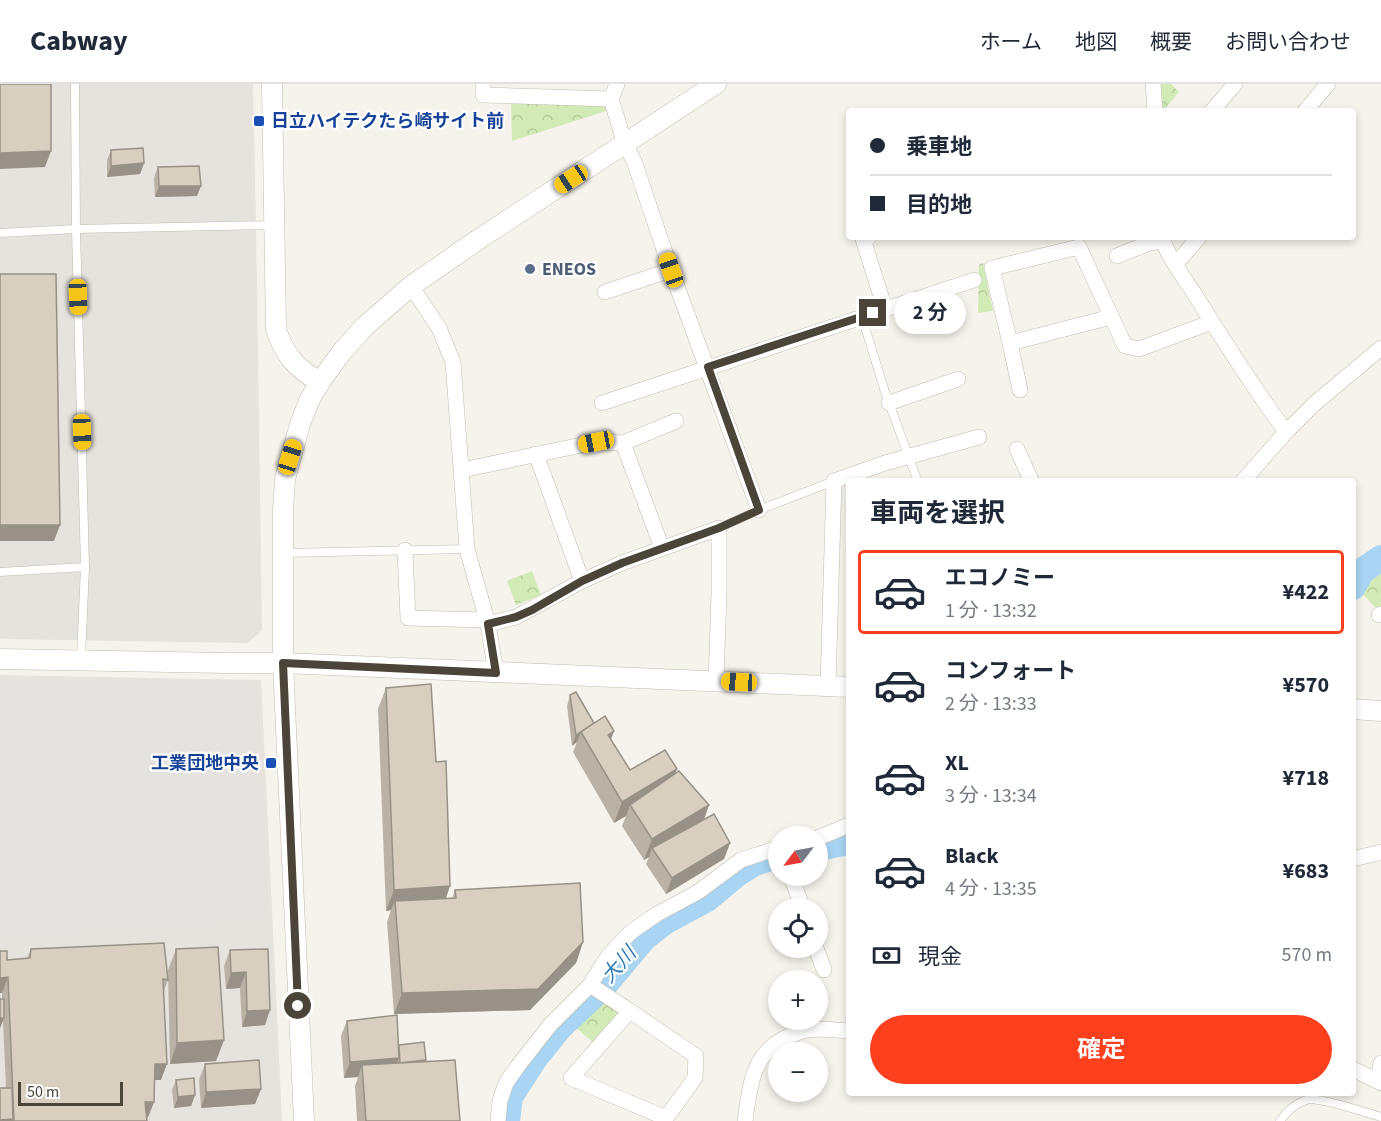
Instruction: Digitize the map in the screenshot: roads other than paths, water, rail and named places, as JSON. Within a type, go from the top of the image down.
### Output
[{"type":"street","points":[[272,84],[276,329],[280,342],[296,365],[305,374],[320,382]]},
{"type":"street","points":[[483,84],[483,94],[611,99]]},
{"type":"street","points":[[617,84],[611,99],[625,144],[634,161],[671,270],[759,510]]},
{"type":"street","points":[[304,1121],[283,663],[285,479],[300,423],[310,399],[341,353],[364,327],[411,286],[716,84]]},
{"type":"street","points":[[1153,84],[1155,108]]},
{"type":"street","points":[[1215,108],[1235,84]]},
{"type":"street","points":[[1308,108],[1328,84]]},
{"type":"street","points":[[863,240],[885,309]]},
{"type":"street","points":[[1117,256],[1159,240]]},
{"type":"street","points":[[1163,240],[1257,393],[1286,432]]},
{"type":"street","points":[[1176,264],[1196,240]]},
{"type":"street","points":[[1020,390],[992,268],[1079,248],[1125,346],[1139,349],[1212,322]]},
{"type":"street","points":[[604,292],[671,270]]},
{"type":"street","points":[[602,403],[974,280]]},
{"type":"street","points":[[411,286],[439,328],[453,362],[466,549],[487,622],[496,673]]},
{"type":"street","points":[[1010,343],[1111,317]]},
{"type":"street","points":[[1246,478],[1312,405],[1381,348]]},
{"type":"street","points":[[889,403],[958,379]]},
{"type":"street","points":[[462,470],[596,442],[623,443],[676,420]]},
{"type":"street","points":[[828,686],[834,482],[885,463],[979,437]]},
{"type":"street","points":[[623,443],[662,548]]},
{"type":"street","points":[[1017,449],[1030,478]]},
{"type":"street","points":[[536,454],[582,581]]},
{"type":"street","points":[[405,550],[408,618],[487,622],[516,617],[582,581],[622,563],[719,528],[716,681]]},
{"type":"street","points":[[0,658],[283,663],[846,687]]},
{"type":"street","points":[[1356,709],[1381,711]]},
{"type":"street","points":[[828,834],[846,828]]},
{"type":"street","points":[[498,1121],[500,1101],[506,1083],[550,1025],[590,985],[609,955],[631,932],[657,914],[698,892],[741,860],[768,851]]},
{"type":"street","points":[[1356,859],[1381,852]]},
{"type":"street","points":[[820,958],[824,970]]},
{"type":"street","points":[[590,985],[608,996],[630,1011],[696,1056],[695,1078],[666,1118],[571,1078],[630,1011]]},
{"type":"street","points":[[745,1121],[750,1087],[757,1065],[766,1051],[793,1034],[807,1030],[846,1031]]},
{"type":"street","points":[[1356,1070],[1379,1082],[1381,1063]]},
{"type":"lane","points":[[75,84],[84,567],[81,660]]},
{"type":"lane","points":[[0,233],[274,225]]},
{"type":"lane","points":[[862,317],[889,403],[916,478]]},
{"type":"lane","points":[[719,528],[759,510],[834,482]]},
{"type":"lane","points":[[283,553],[466,549]]},
{"type":"lane","points":[[0,572],[84,567]]},
{"type":"lane","points":[[1280,1121],[1286,1112],[1308,1099],[1381,1117]]},
{"type":"waterway","name":"大川","points":[[1356,582],[1362,571],[1381,558]]},
{"type":"waterway","name":"大川","points":[[828,846],[846,843]]},
{"type":"waterway","name":"大川","points":[[507,1121],[510,1097],[535,1058],[560,1027],[604,986],[644,938],[666,921],[707,899],[737,874],[753,864],[768,859]]},
{"type":"place","name":"日立ハイテクたら崎サイト前","points":[[259,121]]},
{"type":"place","name":"ENEOS","points":[[530,269]]},
{"type":"place","name":"工業団地中央","points":[[271,763]]}]
